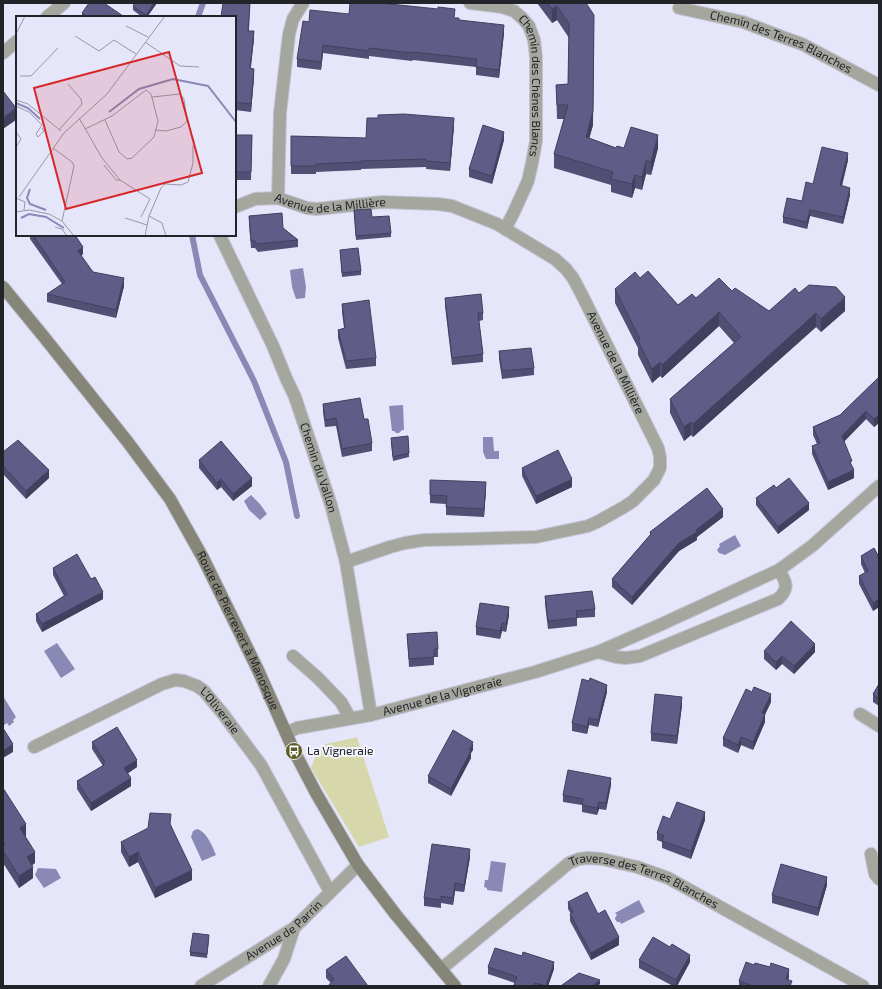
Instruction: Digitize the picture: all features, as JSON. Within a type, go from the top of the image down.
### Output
[{"type":"main road","name":"Route de Pierrevert à Manosque","points":[[3,287],[128,441],[170,499],[203,558],[258,670],[294,751],[316,793],[358,864],[396,915],[455,986]]},
{"type":"street","points":[[48,16],[64,3]]},
{"type":"street","points":[[278,198],[280,113],[289,34],[293,19],[303,3]]},
{"type":"street","name":"Chemin des Chênes Blancs","points":[[470,3],[502,7],[514,11],[529,26],[534,40],[536,57],[536,142],[528,181],[514,214],[505,229]]},
{"type":"street","name":"Chemin des Terres Blanches","points":[[680,8],[743,22],[802,44],[879,85]]},
{"type":"street","points":[[3,53],[16,42]]},
{"type":"street","name":"Avenue de la Millière","points":[[236,207],[255,199],[278,198],[307,208],[317,209],[382,202],[438,204],[452,206],[497,224],[555,259],[566,269],[582,295],[658,448],[660,468],[654,480],[632,501],[599,522],[588,526],[536,537],[424,540],[405,543],[346,562]]},
{"type":"street","name":"Chemin du Vallon","points":[[220,236],[273,346],[295,397],[331,505],[346,562],[371,715]]},
{"type":"street","name":"Avenue de la Vigneraie","points":[[286,733],[297,728],[371,715],[536,672],[598,652],[779,570],[812,546],[879,486]]},
{"type":"street","points":[[598,652],[626,658],[640,656],[778,599],[785,590],[786,586],[786,581],[779,570]]},
{"type":"street","points":[[293,656],[318,678],[341,702],[350,718]]},
{"type":"street","name":"L'Oliveraie","points":[[34,747],[162,684],[175,680],[184,681],[197,686],[204,691],[223,714],[261,765],[330,892]]},
{"type":"street","points":[[860,714],[879,726]]},
{"type":"street","points":[[871,854],[875,874],[879,879]]},
{"type":"street","name":"Traverse des Terres Blanches","points":[[441,969],[568,863],[579,859],[588,858],[602,859],[637,867],[668,878],[863,986]]},
{"type":"street","name":"Avenue de Parrin","points":[[201,986],[294,928],[358,864]]},
{"type":"street","points":[[269,986],[284,959],[294,928]]},
{"type":"green space","points":[[357,737],[389,837],[359,847],[311,768],[316,754],[326,744]]},
{"type":"water","points":[[303,268],[306,287],[305,298],[296,299],[292,287],[290,270]]},
{"type":"water","points":[[403,405],[404,430],[396,433],[392,431],[389,406]]},
{"type":"water","points":[[483,437],[493,437],[494,451],[499,451],[499,459],[486,459],[483,452]]},
{"type":"water","points":[[251,495],[267,514],[260,520],[249,510],[244,501]]},
{"type":"water","points":[[735,535],[741,546],[725,555],[719,553],[717,550],[720,546],[719,544]]},
{"type":"water","points":[[57,643],[75,669],[61,678],[44,651]]},
{"type":"water","points":[[3,696],[16,717],[13,720],[14,722],[9,726],[7,723],[4,725],[3,723]]},
{"type":"water","points":[[197,829],[206,836],[216,855],[202,861],[191,837],[193,831]]},
{"type":"water","points":[[491,861],[506,863],[502,892],[487,890],[487,888],[484,887],[485,880],[488,880]]},
{"type":"water","points":[[38,868],[56,869],[61,878],[44,888],[35,875]]},
{"type":"water","points":[[639,900],[645,912],[621,924],[620,922],[617,922],[615,918],[617,915],[615,913]]},
{"type":"building","points":[[89,3],[104,3],[123,16],[86,16],[82,13]]},
{"type":"building","points":[[135,3],[154,3],[146,15],[133,6]]},
{"type":"building","points":[[223,3],[250,3],[248,31],[254,31],[250,68],[254,69],[251,104],[236,102],[236,16],[221,16]]},
{"type":"building","points":[[350,3],[380,3],[438,9],[438,7],[455,9],[454,18],[459,18],[459,20],[504,25],[499,70],[476,67],[477,59],[369,48],[369,51],[323,45],[321,62],[297,59],[303,21],[309,22],[310,10],[349,14]]},
{"type":"building","points":[[547,3],[586,3],[594,15],[593,111],[586,137],[616,148],[617,146],[624,148],[631,127],[658,135],[651,162],[646,161],[642,177],[635,175],[632,184],[611,179],[613,172],[554,154],[568,105],[557,105],[556,85],[568,84],[569,24],[557,6],[552,9]]},
{"type":"building","points":[[3,91],[16,108],[3,118]]},
{"type":"building","points":[[404,114],[454,118],[450,163],[426,161],[426,159],[361,161],[316,164],[316,166],[291,166],[291,136],[366,138],[367,118],[378,118],[378,115]]},
{"type":"building","points":[[483,125],[504,132],[492,176],[469,169]]},
{"type":"building","points":[[236,135],[252,135],[251,172],[236,172]]},
{"type":"building","points":[[822,147],[848,153],[840,185],[850,188],[843,217],[810,210],[807,222],[783,217],[787,198],[802,201],[806,182],[813,184]]},
{"type":"building","points":[[371,209],[372,217],[389,216],[391,233],[356,236],[354,210]]},
{"type":"building","points":[[282,213],[283,228],[298,240],[258,244],[255,241],[251,241],[249,216]]},
{"type":"building","points":[[34,236],[76,236],[83,247],[78,251],[93,272],[124,278],[116,310],[47,294],[65,282]]},
{"type":"building","points":[[358,248],[361,271],[342,273],[340,250]]},
{"type":"building","points":[[648,271],[678,305],[692,294],[696,298],[719,278],[732,291],[735,288],[769,311],[795,288],[799,293],[809,285],[836,287],[845,297],[821,319],[816,313],[693,424],[691,422],[684,427],[670,399],[741,337],[719,312],[662,365],[660,362],[652,369],[638,341],[640,339],[615,289],[635,272],[640,278]]},
{"type":"building","points":[[481,294],[483,313],[478,313],[483,354],[452,358],[445,298]]},
{"type":"building","points":[[369,300],[376,358],[346,361],[338,330],[345,328],[342,304]]},
{"type":"building","points":[[531,348],[534,368],[502,371],[499,351]]},
{"type":"building","points":[[879,377],[879,415],[874,419],[866,411],[842,436],[854,470],[828,482],[812,446],[820,443],[813,427],[840,415]]},
{"type":"building","points":[[360,398],[364,419],[368,419],[372,443],[342,449],[336,418],[325,420],[323,404]]},
{"type":"building","points":[[408,436],[409,453],[393,457],[391,438]]},
{"type":"building","points":[[18,440],[49,470],[26,491],[3,466],[3,452]]},
{"type":"building","points":[[221,441],[252,478],[233,494],[221,479],[217,483],[199,460]]},
{"type":"building","points":[[558,450],[572,479],[536,496],[522,468]]},
{"type":"building","points":[[789,478],[809,503],[778,527],[756,498],[774,485],[776,488]]},
{"type":"building","points":[[430,480],[486,482],[484,509],[446,507],[447,496],[430,495]]},
{"type":"building","points":[[707,488],[723,509],[696,530],[697,532],[679,543],[632,597],[612,579],[651,534],[650,532]]},
{"type":"building","points":[[874,548],[879,557],[879,599],[873,603],[859,576],[868,571],[861,556]]},
{"type":"building","points":[[77,554],[91,579],[95,577],[103,592],[42,624],[36,614],[67,594],[53,568]]},
{"type":"building","points":[[592,591],[595,609],[576,611],[577,618],[548,621],[545,596]]},
{"type":"building","points":[[480,603],[509,607],[506,624],[502,623],[500,631],[476,627]]},
{"type":"building","points":[[791,621],[815,644],[794,666],[782,656],[776,662],[764,651]]},
{"type":"building","points":[[437,632],[438,649],[434,649],[434,657],[409,659],[407,634]]},
{"type":"building","points":[[590,678],[607,685],[598,720],[589,718],[587,727],[572,723],[582,679],[589,681]]},
{"type":"building","points":[[879,684],[879,699],[873,694]]},
{"type":"building","points":[[754,687],[771,694],[762,713],[765,714],[753,742],[741,737],[738,745],[723,738],[746,689],[752,692]]},
{"type":"building","points":[[655,694],[682,697],[677,736],[651,733]]},
{"type":"building","points":[[117,727],[137,760],[124,768],[131,778],[91,803],[77,781],[104,765],[103,764],[105,762],[92,742]]},
{"type":"building","points":[[3,728],[13,744],[3,751]]},
{"type":"building","points":[[453,730],[473,742],[469,749],[471,751],[451,789],[428,776]]},
{"type":"building","points":[[568,770],[611,778],[606,803],[599,802],[597,808],[582,805],[583,799],[563,795]]},
{"type":"building","points":[[3,788],[26,824],[20,828],[35,852],[27,857],[33,867],[19,876],[3,851],[3,845],[5,844],[3,842]]},
{"type":"building","points":[[677,802],[705,812],[691,851],[662,841],[664,836],[657,833],[663,816],[670,819]]},
{"type":"building","points":[[150,813],[171,814],[170,824],[192,870],[155,888],[138,852],[129,857],[121,842],[148,828]]},
{"type":"building","points":[[432,844],[470,849],[464,885],[455,883],[453,898],[441,896],[441,900],[424,898]]},
{"type":"building","points":[[781,864],[827,877],[818,908],[772,895]]},
{"type":"building","points":[[587,892],[598,914],[605,910],[619,937],[591,953],[570,914],[573,912],[568,902]]},
{"type":"building","points":[[193,933],[209,935],[207,954],[190,952]]},
{"type":"building","points":[[653,937],[670,947],[672,944],[690,955],[676,980],[639,960]]},
{"type":"building","points":[[495,948],[522,956],[523,952],[554,962],[546,986],[535,983],[534,986],[514,985],[517,977],[488,967]]},
{"type":"building","points":[[346,956],[368,986],[328,986],[334,979],[326,970]]},
{"type":"building","points":[[746,962],[754,965],[755,963],[770,967],[771,963],[789,969],[786,979],[792,981],[790,986],[753,986],[739,981]]},
{"type":"building","points":[[579,973],[600,980],[592,986],[562,986]]},
{"type":"waterway","points":[[198,16],[203,3]]},
{"type":"waterway","points":[[192,236],[200,275],[254,381],[286,462],[297,516]]},
{"type":"place","name":"La Vigneraie","points":[[294,751]]}]
